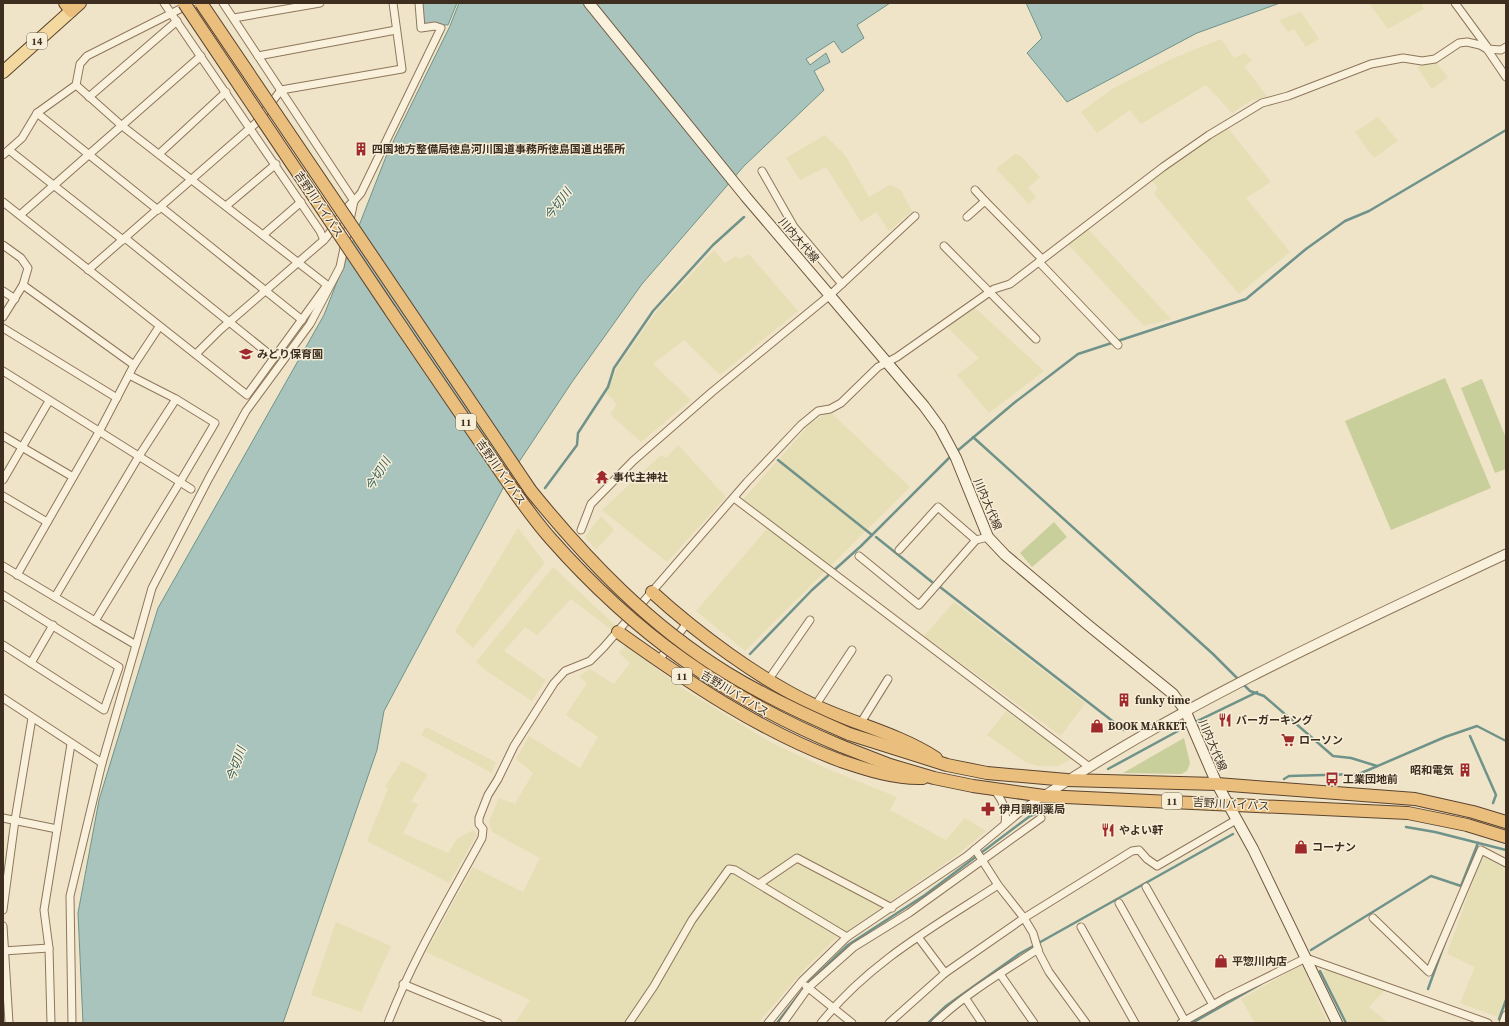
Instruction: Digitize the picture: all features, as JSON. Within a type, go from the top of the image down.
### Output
[{"type":"highway","points":[[68,7],[80,3]]},
{"type":"highway","name":"吉野川バイパス","points":[[184,3],[434,376],[520,500],[549,537],[615,605],[684,661],[716,683],[801,730],[890,765],[934,778],[993,789],[1044,796],[1228,803],[1408,813],[1467,825],[1506,837]]},
{"type":"highway","name":"吉野川バイパス","points":[[201,3],[531,491],[592,563],[624,594],[688,646],[727,673],[774,699],[849,734],[947,765],[987,773],[1067,780],[1217,784],[1415,799],[1473,812],[1506,822]]},
{"type":"highway","name":"11","points":[[652,592],[687,623],[769,679],[815,706],[920,748],[947,765]]},
{"type":"highway","name":"11","points":[[618,632],[720,701],[806,748],[873,773],[908,779],[934,778]]},
{"type":"main road","name":"川内大代線","points":[[589,3],[738,188],[924,406],[940,428],[954,455],[988,537],[1005,555],[1173,694],[1185,710],[1217,784],[1306,958],[1337,1023]]},
{"type":"main road","name":"14","points":[[3,72],[68,7]]},
{"type":"street","points":[[164,3],[276,164],[320,231],[324,240]]},
{"type":"street","points":[[3,155],[22,138],[37,113],[76,85],[80,64],[87,56],[192,3]]},
{"type":"street","points":[[72,1023],[70,896],[102,763],[152,588],[209,478],[246,411],[310,324],[340,267],[354,201],[223,3]]},
{"type":"street","points":[[234,18],[320,3]]},
{"type":"street","points":[[88,270],[251,128],[281,90],[402,69],[393,3]]},
{"type":"street","points":[[196,354],[230,321],[324,240],[335,228],[348,205],[361,193],[441,28],[435,26],[421,28],[419,3]]},
{"type":"street","points":[[1456,3],[1506,77]]},
{"type":"street","points":[[89,97],[177,21]]},
{"type":"street","points":[[258,56],[396,30]]},
{"type":"street","points":[[388,1023],[403,984],[451,892],[482,838],[483,829],[479,824],[479,818],[488,795],[542,701],[565,671],[590,661],[618,632],[734,498],[801,425],[818,411],[830,409],[841,403],[878,366],[897,357],[989,292],[1010,284],[1163,167],[1209,135],[1262,103],[1294,94],[1371,64],[1404,58],[1422,61],[1435,59],[1459,43],[1467,42],[1480,44],[1488,49],[1500,50],[1506,47]]},
{"type":"street","points":[[20,215],[201,56]]},
{"type":"street","points":[[3,202],[246,395],[327,285],[193,179],[121,125],[76,85]]},
{"type":"street","points":[[159,154],[226,92]]},
{"type":"street","points":[[37,113],[88,155],[159,208],[302,320]]},
{"type":"street","points":[[9,150],[230,321],[274,358]]},
{"type":"street","points":[[226,206],[276,164]]},
{"type":"street","points":[[762,171],[794,227],[842,284]]},
{"type":"street","points":[[975,190],[1118,345]]},
{"type":"street","points":[[968,217],[985,201]]},
{"type":"street","points":[[263,235],[301,202]]},
{"type":"street","points":[[582,530],[591,504],[633,461],[712,392],[830,295],[915,216]]},
{"type":"street","points":[[3,244],[21,258],[28,268],[23,285],[3,318]]},
{"type":"street","points":[[944,246],[1036,339]]},
{"type":"street","points":[[23,285],[134,365]]},
{"type":"street","points":[[3,291],[15,299]]},
{"type":"street","points":[[17,574],[99,432],[134,365],[159,327]]},
{"type":"street","points":[[3,328],[117,398]]},
{"type":"street","points":[[3,371],[192,489]]},
{"type":"street","points":[[95,621],[215,423],[176,399],[129,374]]},
{"type":"street","points":[[55,597],[138,456],[176,399]]},
{"type":"street","points":[[3,480],[49,401]]},
{"type":"street","points":[[3,436],[73,477]]},
{"type":"street","points":[[3,496],[47,522]]},
{"type":"street","points":[[734,498],[831,573],[1088,766]]},
{"type":"street","points":[[899,550],[938,507],[976,540]]},
{"type":"street","points":[[859,556],[920,605],[976,540],[988,537]]},
{"type":"street","points":[[783,1023],[805,985],[854,947],[909,913],[978,856],[1005,824],[1088,766],[1185,710],[1234,684],[1506,554]]},
{"type":"street","points":[[3,566],[136,645]]},
{"type":"street","points":[[3,594],[120,667],[104,710],[3,645]]},
{"type":"street","points":[[769,679],[810,620]]},
{"type":"street","points":[[659,660],[687,623]]},
{"type":"street","points":[[31,663],[53,626]]},
{"type":"street","points":[[815,706],[852,650]]},
{"type":"street","points":[[860,724],[888,680]]},
{"type":"street","points":[[3,698],[102,763]]},
{"type":"street","points":[[3,910],[15,820],[32,718]]},
{"type":"street","points":[[51,1023],[49,948],[44,910],[72,744]]},
{"type":"street","points":[[993,789],[1000,797],[1006,811],[1005,824]]},
{"type":"street","points":[[3,818],[57,829]]},
{"type":"street","points":[[768,1023],[805,985],[847,937],[1041,818]]},
{"type":"street","points":[[889,1023],[945,973],[1024,918],[1132,851],[1139,850],[1156,866],[1236,820]]},
{"type":"street","points":[[1373,918],[1429,972],[1480,850],[1506,863]]},
{"type":"street","points":[[978,856],[998,885],[1024,918],[1033,933],[1037,946],[1049,972],[1086,1023]]},
{"type":"street","points":[[759,884],[798,858],[892,908]]},
{"type":"street","points":[[629,1023],[654,986],[692,920],[729,870],[735,870],[847,937]]},
{"type":"street","points":[[821,1023],[834,1007],[878,965],[998,885]]},
{"type":"street","points":[[1146,887],[1213,1005]]},
{"type":"street","points":[[1119,904],[1183,1022],[1213,1005],[1306,958],[1488,1023]]},
{"type":"street","points":[[3,926],[9,1023]]},
{"type":"street","points":[[1081,928],[1135,1023]]},
{"type":"street","points":[[918,937],[945,973]]},
{"type":"street","points":[[935,1023],[1037,946]]},
{"type":"street","points":[[4,951],[49,948]]},
{"type":"street","points":[[1000,974],[1034,1023]]},
{"type":"street","points":[[403,984],[498,1023]]},
{"type":"street","points":[[805,985],[852,1023]]},
{"type":"street","points":[[966,999],[982,1023]]},
{"type":"street","points":[[1503,1023],[1506,1015]]},
{"type":"shaded area","points":[[1369,3],[1421,3],[1424,9],[1388,29]]},
{"type":"shaded area","points":[[1301,12],[1319,39],[1306,47],[1294,29],[1288,32],[1279,20]]},
{"type":"shaded area","points":[[1221,39],[1234,58],[1245,53],[1252,61],[1244,66],[1268,98],[1252,100],[1232,113],[1206,85],[1141,124],[1130,110],[1097,133],[1081,112],[1112,89],[1169,60]]},
{"type":"shaded area","points":[[1436,62],[1448,77],[1432,89],[1417,67]]},
{"type":"shaded area","points":[[1378,117],[1398,141],[1374,158],[1355,132]]},
{"type":"shaded area","points":[[1227,127],[1271,182],[1246,198],[1290,252],[1239,294],[1154,194],[1158,188],[1151,180]]},
{"type":"shaded area","points":[[825,135],[845,155],[869,197],[890,185],[900,189],[912,211],[889,231],[876,212],[861,222],[826,167],[800,180],[786,158]]},
{"type":"shaded area","points":[[1015,154],[1021,156],[1040,177],[1028,188],[1036,197],[1029,204],[996,169]]},
{"type":"shaded area","points":[[1087,228],[1171,319],[1144,326],[1067,243]]},
{"type":"shaded area","points":[[714,250],[725,263],[736,256],[739,259],[749,254],[798,311],[720,375],[684,340],[653,364],[691,400],[641,442],[610,414],[617,404],[606,393],[618,366],[659,308]]},
{"type":"shaded area","points":[[973,306],[1044,371],[989,413],[957,375],[979,358],[947,327]]},
{"type":"shaded area","points":[[829,411],[910,487],[745,651],[696,611],[767,529],[739,504],[810,424]]},
{"type":"shaded area","points":[[678,445],[726,497],[667,562],[602,510],[661,455],[666,458]]},
{"type":"shaded area","points":[[601,516],[614,530],[596,550],[585,537]]},
{"type":"shaded area","points":[[518,528],[545,563],[473,648],[455,631]]},
{"type":"shaded area","points":[[553,567],[617,627],[613,631],[571,599],[537,635],[525,627],[504,651],[546,680],[532,701],[485,670],[476,662]]},
{"type":"shaded area","points":[[954,602],[1085,703],[1061,736],[924,636]]},
{"type":"shaded area","points":[[626,645],[682,688],[770,742],[830,770],[897,797],[890,810],[946,840],[965,818],[986,831],[957,855],[833,941],[801,973],[758,1023],[515,1023],[530,1000],[426,952],[473,867],[523,892],[540,858],[492,832],[489,821],[499,798],[515,804],[533,773],[516,759],[529,736],[580,768],[598,737],[566,715],[587,683],[579,676],[590,669],[614,684],[630,663],[619,653]]},
{"type":"shaded area","points":[[1006,711],[1074,758],[1058,766],[1040,766],[1027,763],[987,735]]},
{"type":"shaded area","points":[[426,727],[496,762],[492,773],[421,735]]},
{"type":"shaded area","points":[[402,761],[428,774],[411,802],[418,804],[403,833],[448,853],[457,839],[473,830],[477,835],[449,883],[367,841],[388,789],[385,786]]},
{"type":"shaded area","points":[[1482,856],[1506,868],[1506,1020],[1460,1003],[1475,967],[1447,954]]},
{"type":"shaded area","points":[[336,922],[391,946],[361,1012],[311,995]]},
{"type":"shaded area","points":[[1302,965],[1328,1023],[1255,1023],[1241,999]]},
{"type":"shaded area","points":[[1326,969],[1385,990],[1369,1007],[1388,1023],[1348,1023],[1323,973]]},
{"type":"green space","points":[[1445,378],[1491,488],[1391,530],[1345,421]]},
{"type":"green space","points":[[1482,379],[1506,438],[1506,469],[1495,473],[1461,388]]},
{"type":"green space","points":[[1054,522],[1067,537],[1032,567],[1020,553]]},
{"type":"green space","points":[[1184,738],[1190,763],[1187,771],[1181,774],[1123,773]]},
{"type":"green space","points":[[1374,772],[1392,781],[1392,783],[1358,780]]},
{"type":"water","points":[[421,3],[457,3],[448,25],[424,24]]},
{"type":"water","name":"今切川","points":[[459,3],[890,3],[857,25],[864,38],[842,53],[834,41],[806,59],[810,65],[826,53],[830,62],[814,71],[824,90],[744,166],[642,284],[572,382],[509,477],[384,711],[377,750],[283,1023],[83,1023],[78,913],[99,800],[158,608],[324,315],[387,154],[450,26]]},
{"type":"water","points":[[1026,3],[1280,3],[1197,33],[1067,102],[1027,53],[1042,38]]},
{"type":"waterway","points":[[956,452],[1014,403],[1078,354],[1246,299],[1306,249],[1345,221],[1369,211],[1506,130]]},
{"type":"waterway","points":[[545,488],[577,445],[578,433],[608,387],[614,368],[653,311],[713,245],[744,217]]},
{"type":"waterway","points":[[973,437],[1213,654],[1239,680]]},
{"type":"waterway","points":[[750,654],[812,590],[861,546],[952,455]]},
{"type":"waterway","points":[[778,460],[872,535]]},
{"type":"waterway","points":[[876,537],[932,582]]},
{"type":"waterway","points":[[940,587],[1124,730]]},
{"type":"waterway","points":[[1243,684],[1250,691],[1264,696],[1333,756],[1351,758],[1377,766]]},
{"type":"waterway","points":[[1193,723],[1257,692]]},
{"type":"waterway","points":[[1108,769],[1189,725]]},
{"type":"waterway","points":[[1284,779],[1289,776],[1359,774],[1445,737],[1477,726],[1506,741]]},
{"type":"waterway","points":[[1470,736],[1496,795],[1493,803]]},
{"type":"waterway","points":[[777,1023],[807,984],[848,945],[925,895],[1030,816],[1043,811],[1058,811]]},
{"type":"waterway","points":[[1406,827],[1435,832],[1506,850]]},
{"type":"waterway","points":[[928,1023],[946,1006],[1019,954],[1233,834]]},
{"type":"waterway","points":[[1311,950],[1431,876],[1461,886],[1478,843]]},
{"type":"waterway","points":[[1428,989],[1445,942]]},
{"type":"waterway","points":[[1320,971],[1346,1023]]},
{"type":"waterway","points":[[1192,1023],[1261,984]]},
{"type":"waterway","points":[[1499,1019],[1506,1000]]},
{"type":"place","name":"四国地方整備局徳島河川国道事務所徳島国道出張所","points":[[361,149]]},
{"type":"place","name":"みどり保育園","points":[[246,354]]},
{"type":"place","name":"事代主神社","points":[[602,477]]},
{"type":"place","name":"funky time","points":[[1124,700]]},
{"type":"place","name":"バーガーキング","points":[[1225,720]]},
{"type":"place","name":"BOOK MARKET","points":[[1097,726]]},
{"type":"place","name":"ローソン","points":[[1288,740]]},
{"type":"place","name":"昭和電気","points":[[1465,770]]},
{"type":"place","name":"工業団地前","points":[[1332,779]]},
{"type":"place","name":"伊月調剤薬局","points":[[988,809]]},
{"type":"place","name":"やよい軒","points":[[1108,830]]},
{"type":"place","name":"コーナン","points":[[1301,847]]},
{"type":"place","name":"平惣川内店","points":[[1221,961]]}]
